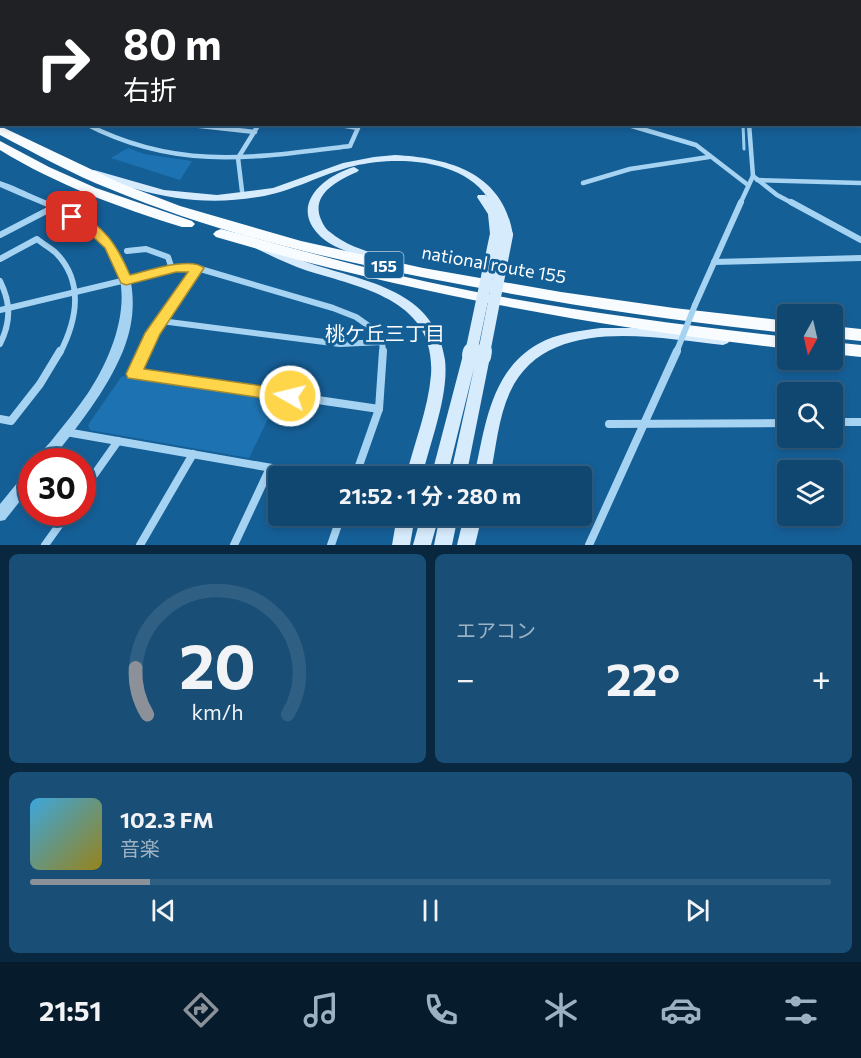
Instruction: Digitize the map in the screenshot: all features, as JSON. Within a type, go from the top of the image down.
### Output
[{"type":"highway","name":"national route 155","points":[[0,130],[84,174],[163,204],[221,223],[354,258],[431,274],[682,316],[777,326]]},
{"type":"highway","name":"national route 155","points":[[0,145],[68,180],[153,214],[261,247],[401,282],[591,318],[777,343]]},
{"type":"highway","points":[[843,338],[858,345]]},
{"type":"highway","points":[[843,347],[858,345]]},
{"type":"main road","points":[[29,147],[144,190],[204,198],[263,194],[366,160],[391,158],[428,161],[457,170],[481,184],[500,208],[502,234],[477,356],[460,466]]},
{"type":"main road","points":[[431,274],[344,246],[323,232],[312,211],[319,192],[336,178],[359,168],[391,163],[423,166],[456,177],[478,192],[493,214],[502,234]]},
{"type":"main road","points":[[261,247],[289,261],[379,288],[407,304],[429,329],[438,362],[435,394],[417,466]]},
{"type":"main road","points":[[485,466],[504,390],[521,362],[546,344],[584,334],[620,332],[777,343]]},
{"type":"main road","points":[[442,466],[477,356]]},
{"type":"main road","points":[[401,545],[404,526]]},
{"type":"main road","points":[[422,545],[427,526]]},
{"type":"main road","points":[[443,545],[447,526]]},
{"type":"main road","points":[[466,545],[471,526]]},
{"type":"street","points":[[90,126],[116,139],[153,151],[205,158],[238,158],[350,146],[358,128],[346,126]]},
{"type":"street","points":[[200,126],[255,132]]},
{"type":"street","points":[[242,191],[238,158],[258,126]]},
{"type":"street","points":[[632,126],[696,145],[708,157],[748,185]]},
{"type":"street","points":[[749,126],[755,178],[777,195],[861,240]]},
{"type":"street","points":[[583,183],[630,169],[708,157]]},
{"type":"street","points":[[589,545],[678,348],[748,185],[755,178],[861,183]]},
{"type":"street","points":[[0,184],[85,224],[105,239],[117,256],[126,280],[127,315],[117,351],[99,384],[53,448]]},
{"type":"street","points":[[0,235],[52,208]]},
{"type":"street","points":[[0,259],[37,239],[56,254],[69,272],[75,291],[73,319],[61,356],[11,421],[0,419]]},
{"type":"street","points":[[126,251],[146,249],[168,257],[172,269]]},
{"type":"street","points":[[714,262],[861,258]]},
{"type":"street","points":[[197,268],[161,321],[134,374],[379,408]]},
{"type":"street","points":[[0,310],[172,269],[197,268],[356,316],[373,329],[382,342],[384,357],[379,408],[359,466]]},
{"type":"street","points":[[0,280],[7,292],[10,308],[7,330],[0,344]]},
{"type":"street","points":[[161,321],[340,344],[382,342]]},
{"type":"street","points":[[843,422],[861,422]]},
{"type":"street","points":[[609,424],[777,423]]},
{"type":"street","points":[[66,432],[268,468]]},
{"type":"street","points":[[96,472],[118,441]]},
{"type":"street","points":[[140,545],[193,454]]},
{"type":"street","points":[[234,545],[268,472]]},
{"type":"street","points":[[0,515],[18,492]]},
{"type":"street","points":[[45,545],[59,526]]},
{"type":"street","points":[[331,545],[338,526]]},
{"type":"shaded area","points":[[128,148],[144,154],[192,161],[180,180],[111,158]]},
{"type":"shaded area","points":[[122,376],[278,398],[249,458],[90,430],[88,425]]},
{"type":"waterway","points":[[743,126],[744,149]]},
{"type":"district","name":"桃ケ丘三丁目","points":[[385,333]]},
{"type":"route","points":[[72,217],[105,239],[117,256],[126,280],[176,268],[197,268],[153,333],[134,374],[290,396]]}]
